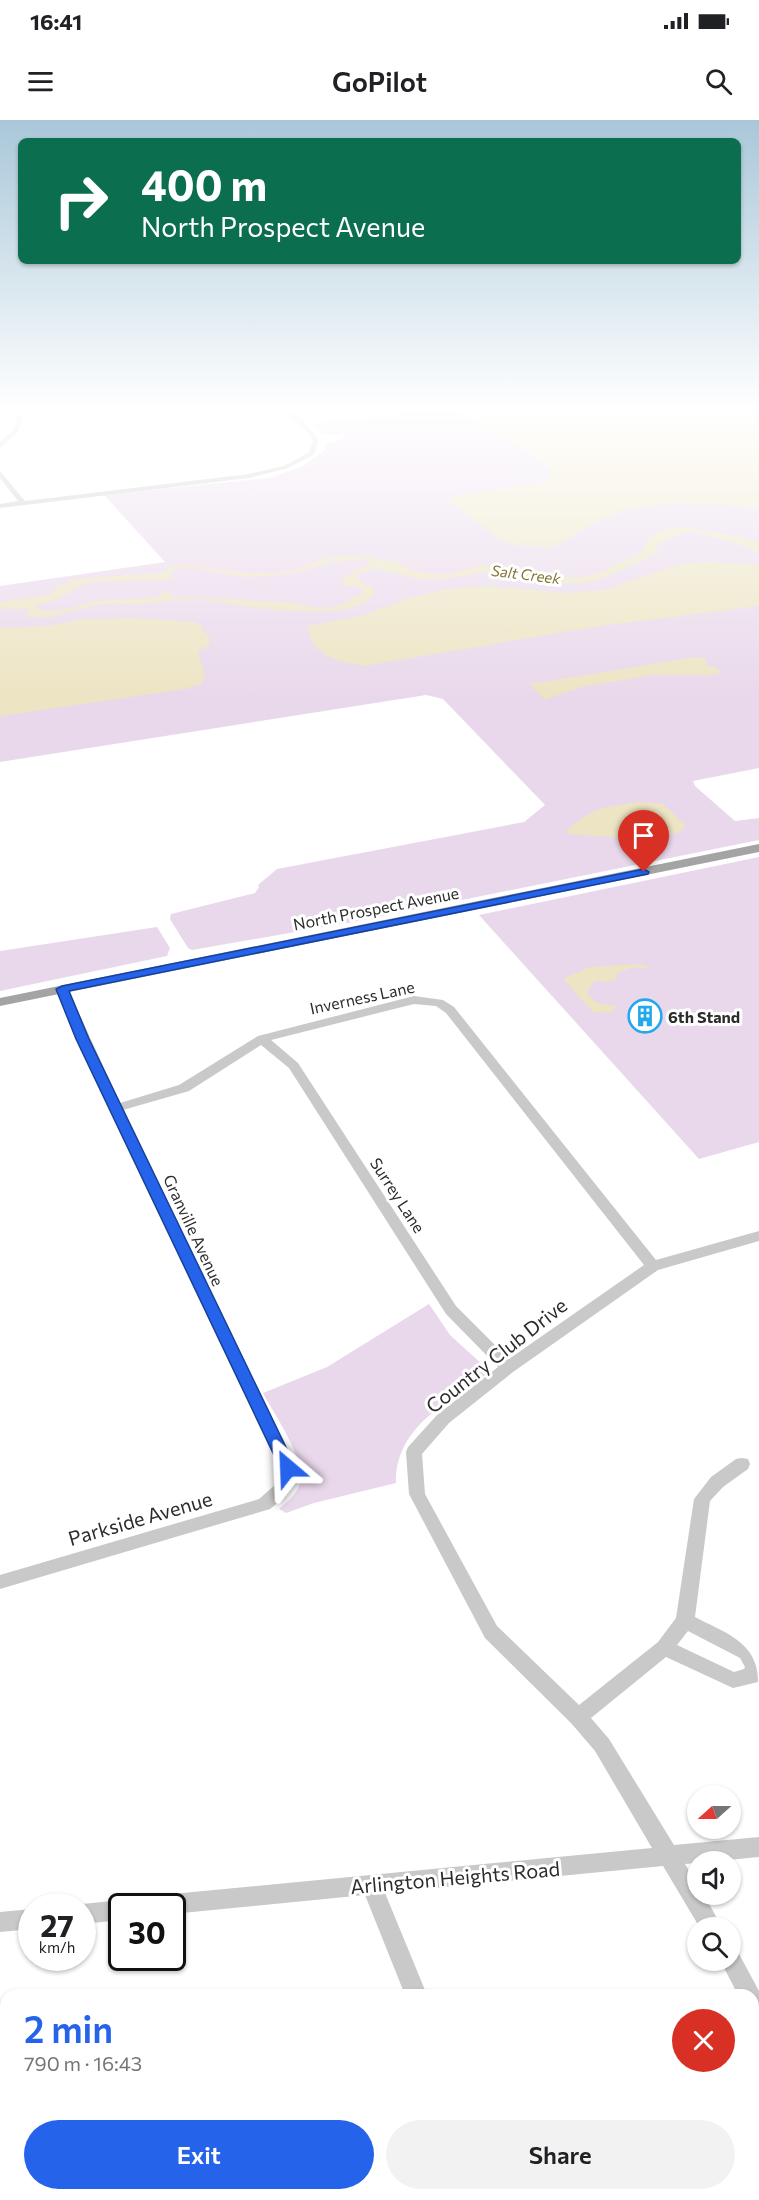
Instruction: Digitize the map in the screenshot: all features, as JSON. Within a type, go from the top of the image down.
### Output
[{"type":"main road","name":"North Prospect Avenue","points":[[0,1002],[759,848]]},
{"type":"street","name":"Granville Avenue","points":[[62,989],[82,1039],[288,1468],[285,1486]]},
{"type":"street","name":"Inverness Lane","points":[[116,1108],[184,1088],[262,1039],[414,1000],[439,1003],[450,1010],[653,1266]]},
{"type":"street","name":"Surrey Lane","points":[[262,1039],[294,1066],[451,1310],[508,1368]]},
{"type":"street","name":"Country Club Drive","points":[[705,1917],[602,1745],[578,1717],[491,1632],[417,1494],[414,1482],[414,1452],[443,1419],[508,1368],[653,1266],[759,1236]]},
{"type":"street","points":[[578,1717],[664,1648],[685,1621],[702,1498],[717,1482],[742,1464]]},
{"type":"street","name":"Parkside Avenue","points":[[0,1582],[264,1504],[277,1496],[285,1486]]},
{"type":"street","points":[[664,1648],[733,1680],[751,1676],[755,1666],[746,1652],[685,1621]]},
{"type":"street","name":"Arlington Heights Road","points":[[186,1903],[759,1847]]},
{"type":"street","points":[[371,1885],[414,1989]]},
{"type":"street","points":[[0,1922],[18,1920]]},
{"type":"street","points":[[736,1971],[747,1989]]},
{"type":"shaded area","points":[[112,504],[759,504],[759,768],[693,781],[695,786],[735,821],[759,818],[759,840],[358,921],[192,950],[188,948],[170,919],[171,914],[255,893],[258,885],[277,869],[524,822],[545,805],[443,699],[426,695],[0,762],[0,586],[165,562]]},
{"type":"shaded area","points":[[759,857],[759,1142],[699,1159],[479,915]]},
{"type":"shaded area","points":[[157,927],[170,948],[167,956],[0,991],[0,951]]},
{"type":"shaded area","points":[[429,1304],[450,1335],[484,1366],[488,1373],[441,1406],[414,1431],[404,1446],[398,1463],[396,1483],[314,1503],[286,1513],[279,1509],[296,1492],[301,1474],[294,1451],[263,1393],[327,1367]]},
{"type":"water","points":[[454,504],[669,504],[636,507],[617,512],[558,545],[546,547],[517,545],[501,540]]},
{"type":"water","points":[[702,504],[759,504],[759,507]]},
{"type":"water","name":"Salt Creek","points":[[680,527],[743,537],[759,543],[759,553],[740,544],[690,531],[671,537],[656,546],[658,550],[652,556],[599,580],[583,583],[547,582],[492,571],[425,580],[374,568],[355,576],[374,592],[364,603],[346,609],[296,611],[191,599],[143,604],[97,605],[43,617],[25,615],[30,609],[0,609],[0,602],[52,594],[56,587],[71,582],[73,579],[159,573],[173,567],[190,565],[248,573],[275,573],[299,569],[325,558],[352,556],[399,563],[413,571],[436,574],[450,574],[482,565],[555,577],[582,577],[601,572],[642,552],[648,539],[661,531]],"holes":[[[365,559],[371,561],[366,565],[370,566],[361,568],[342,579],[344,585],[362,588],[363,593],[344,603],[327,608],[283,602],[171,596],[168,591],[161,593],[161,597],[95,601],[59,611],[40,610],[35,606],[57,599],[88,582],[166,580],[175,577],[170,574],[179,568],[195,568],[246,577],[304,571],[329,562]]]},
{"type":"water","points":[[706,562],[759,565],[759,606],[600,626],[364,666],[337,660],[321,651],[310,637],[308,626],[361,616],[406,599],[445,589],[489,586],[565,593],[604,590],[681,564]]},
{"type":"water","points":[[131,618],[193,622],[202,626],[210,638],[209,645],[198,652],[205,676],[201,684],[185,689],[0,716],[0,628],[49,626],[84,619]]},
{"type":"water","points":[[695,657],[704,658],[708,662],[705,663],[706,666],[714,667],[722,672],[714,675],[654,675],[580,687],[545,700],[530,684]]},
{"type":"water","points":[[640,802],[663,804],[686,826],[674,834],[626,838],[568,834],[566,831],[600,809]]},
{"type":"water","points":[[640,964],[652,968],[631,968],[617,973],[616,979],[605,982],[598,980],[592,983],[587,994],[597,1003],[616,1006],[609,1013],[593,1012],[563,979],[590,967]]},
{"type":"place","name":"6th Stand","points":[[645,1016]]},
{"type":"route","points":[[288,1468],[82,1039],[62,989],[644,872]]}]
